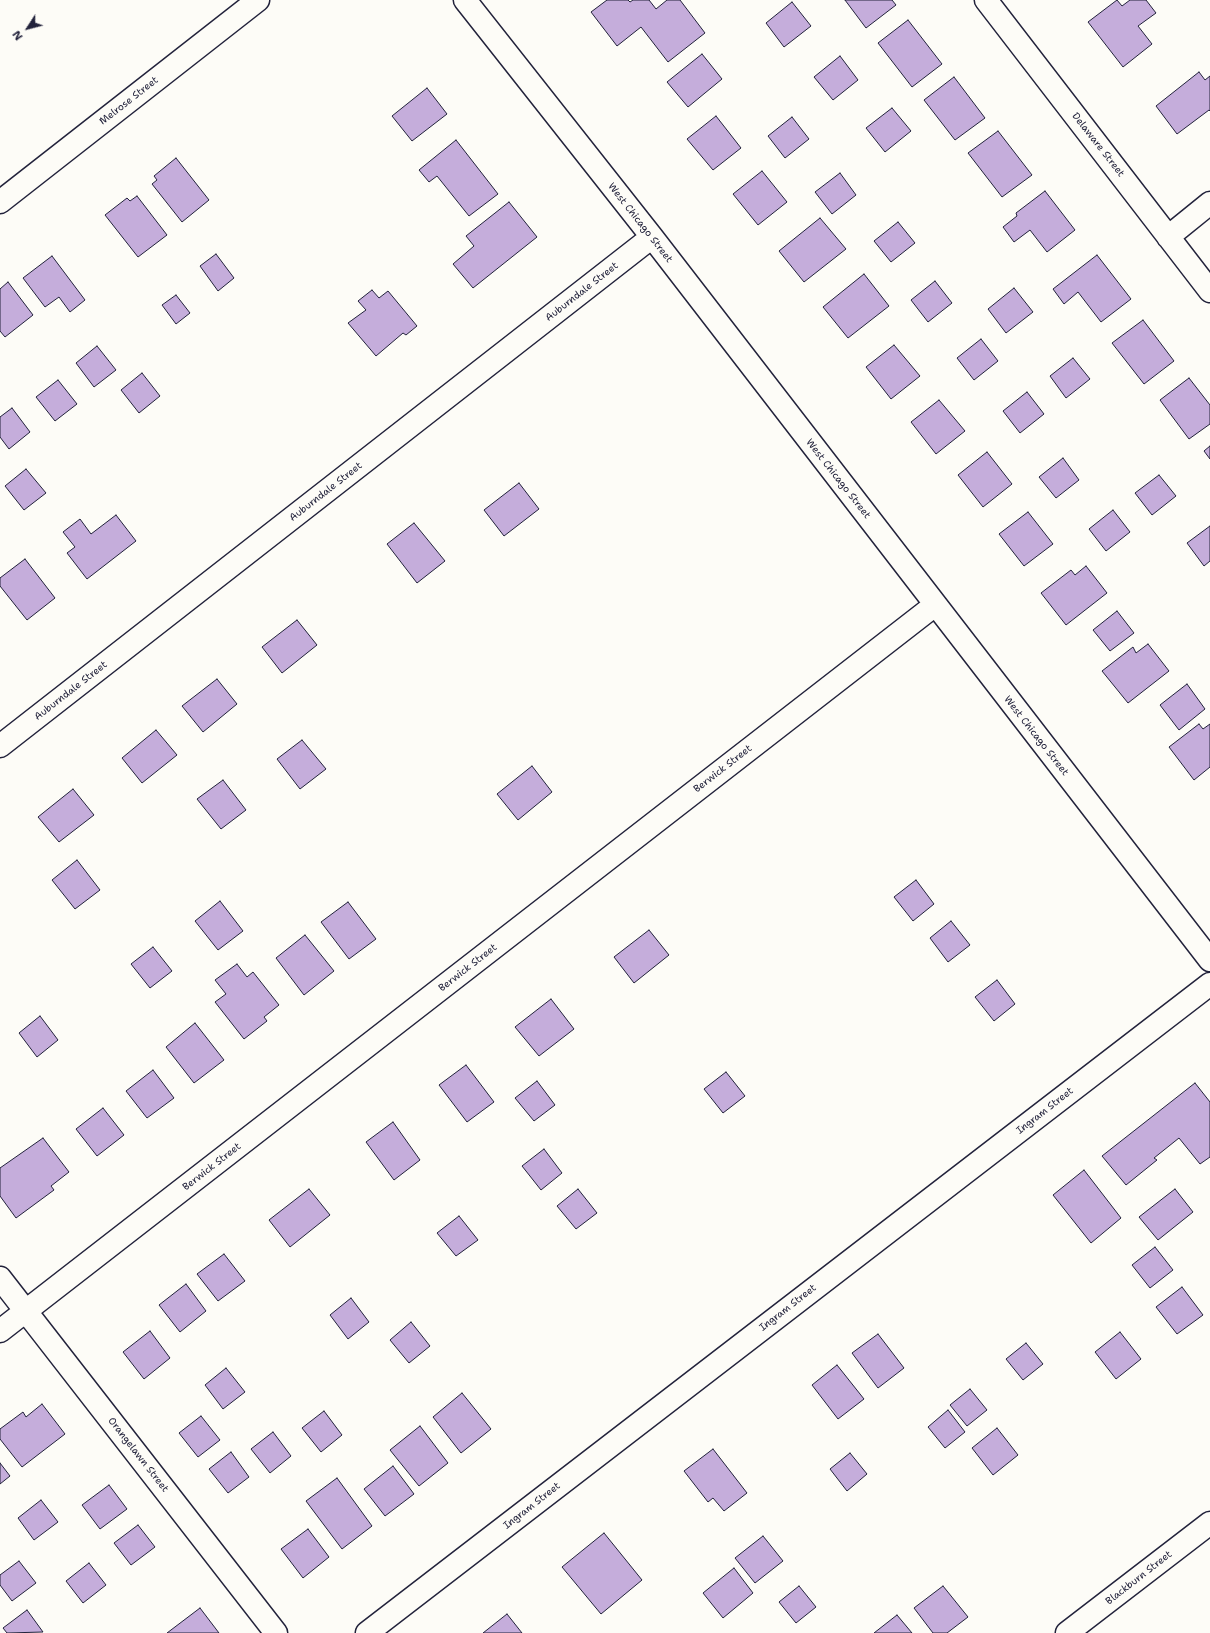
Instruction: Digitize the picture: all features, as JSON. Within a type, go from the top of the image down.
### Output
[{"type":"street","name":"Melrose Street","points":[[0,202],[258,0]]},
{"type":"street","name":"West Chicago Street","points":[[465,0],[652,237],[1210,960]]},
{"type":"street","name":"Delaware Street","points":[[986,0],[1210,291]]},
{"type":"street","points":[[1168,237],[1210,203]]},
{"type":"street","name":"Auburndale Street","points":[[0,746],[652,237]]},
{"type":"street","name":"Berwick Street","points":[[0,1331],[935,605]]},
{"type":"street","name":"Ingram Street","points":[[367,1633],[1210,984]]},
{"type":"street","name":"Orangelawn Street","points":[[0,1278],[276,1633]]},
{"type":"street","name":"Blackburn Street","points":[[1068,1633],[1210,1523]]},
{"type":"building","points":[[607,0],[628,0],[630,2],[633,0],[649,0],[656,9],[667,0],[680,0],[705,33],[668,62],[641,27],[617,46],[591,12]]},
{"type":"building","points":[[845,0],[892,0],[896,5],[866,28]]},
{"type":"building","points":[[1117,0],[1122,6],[1130,0],[1146,0],[1156,13],[1138,26],[1152,44],[1123,67],[1088,22]]},
{"type":"building","points":[[792,2],[811,26],[784,47],[766,23]]},
{"type":"building","points":[[908,20],[942,64],[912,87],[878,43]]},
{"type":"building","points":[[702,54],[722,79],[688,107],[667,82]]},
{"type":"building","points":[[840,56],[858,80],[833,100],[814,77]]},
{"type":"building","points":[[1199,72],[1205,80],[1210,76],[1210,111],[1209,110],[1177,134],[1156,106]]},
{"type":"building","points":[[954,77],[985,118],[955,140],[924,100]]},
{"type":"building","points":[[427,88],[447,114],[412,141],[392,116]]},
{"type":"building","points":[[892,108],[911,131],[885,152],[866,128]]},
{"type":"building","points":[[716,116],[741,148],[713,170],[687,139]]},
{"type":"building","points":[[792,117],[809,139],[785,158],[768,136]]},
{"type":"building","points":[[998,131],[1032,175],[1002,197],[968,153]]},
{"type":"building","points":[[456,140],[498,194],[469,216],[437,176],[429,182],[419,170]]},
{"type":"building","points":[[176,158],[209,200],[182,222],[152,184],[157,180],[154,176]]},
{"type":"building","points":[[762,171],[787,202],[758,225],[733,194]]},
{"type":"building","points":[[840,173],[856,195],[832,214],[815,192]]},
{"type":"building","points":[[1045,191],[1075,230],[1047,252],[1030,230],[1014,242],[1003,227],[1017,216],[1016,213]]},
{"type":"building","points":[[137,196],[167,235],[138,257],[105,215],[127,198],[130,201]]},
{"type":"building","points":[[509,202],[537,237],[473,288],[453,264],[474,246],[466,236]]},
{"type":"building","points":[[820,218],[846,249],[804,282],[779,251]]},
{"type":"building","points":[[898,222],[915,243],[891,262],[874,241]]},
{"type":"building","points":[[216,254],[234,278],[218,291],[200,266]]},
{"type":"building","points":[[1097,255],[1131,299],[1101,322],[1078,292],[1064,304],[1053,289]]},
{"type":"building","points":[[52,256],[85,300],[70,312],[59,297],[45,307],[23,278]]},
{"type":"building","points":[[864,274],[889,306],[848,338],[823,307]]},
{"type":"building","points":[[935,281],[952,303],[928,322],[911,300]]},
{"type":"building","points":[[8,282],[33,315],[5,337],[0,331],[0,289]]},
{"type":"building","points":[[1014,288],[1033,312],[1006,333],[988,309]]},
{"type":"building","points":[[372,290],[379,298],[388,291],[417,326],[406,335],[403,333],[376,356],[348,323],[366,310],[358,301]]},
{"type":"building","points":[[176,295],[190,313],[176,324],[162,305]]},
{"type":"building","points":[[1143,320],[1174,361],[1144,384],[1112,343]]},
{"type":"building","points":[[981,339],[998,361],[974,380],[957,358]]},
{"type":"building","points":[[894,345],[920,376],[891,399],[866,367]]},
{"type":"building","points":[[97,346],[116,370],[94,387],[76,363]]},
{"type":"building","points":[[1073,358],[1090,379],[1066,398],[1050,376]]},
{"type":"building","points":[[142,373],[160,396],[139,413],[121,390]]},
{"type":"building","points":[[1189,378],[1210,405],[1210,424],[1189,439],[1160,400]]},
{"type":"building","points":[[58,380],[77,404],[55,421],[36,397]]},
{"type":"building","points":[[1027,392],[1044,414],[1020,433],[1003,411]]},
{"type":"building","points":[[939,400],[965,431],[936,454],[911,422]]},
{"type":"building","points":[[12,408],[30,432],[9,449],[0,437],[0,417]]},
{"type":"building","points":[[1210,446],[1210,459],[1204,451]]},
{"type":"building","points":[[987,452],[1012,484],[983,507],[958,475]]},
{"type":"building","points":[[1063,458],[1079,480],[1056,498],[1039,477]]},
{"type":"building","points":[[26,469],[46,493],[24,510],[5,486]]},
{"type":"building","points":[[1159,475],[1176,496],[1152,515],[1135,493]]},
{"type":"building","points":[[519,483],[539,509],[504,536],[484,510]]},
{"type":"building","points":[[1113,510],[1130,532],[1106,551],[1089,529]]},
{"type":"building","points":[[1028,512],[1053,544],[1024,566],[999,534]]},
{"type":"building","points":[[116,515],[136,541],[87,579],[67,553],[75,547],[63,532],[80,519],[91,534]]},
{"type":"building","points":[[414,523],[445,561],[417,583],[387,544]]},
{"type":"building","points":[[1210,526],[1210,561],[1204,566],[1187,543]]},
{"type":"building","points":[[25,559],[55,598],[27,620],[0,586],[0,578]]},
{"type":"building","points":[[1086,566],[1107,593],[1066,625],[1041,593],[1071,570],[1075,575]]},
{"type":"building","points":[[1117,611],[1134,633],[1110,651],[1093,630]]},
{"type":"building","points":[[297,620],[317,645],[282,673],[262,647]]},
{"type":"building","points":[[1148,644],[1169,671],[1128,703],[1102,671],[1133,647],[1136,653]]},
{"type":"building","points":[[217,679],[237,704],[203,732],[182,706]]},
{"type":"building","points":[[1187,684],[1205,709],[1179,730],[1160,705]]},
{"type":"building","points":[[1199,724],[1203,729],[1210,724],[1210,767],[1194,780],[1169,747]]},
{"type":"building","points":[[156,730],[177,755],[142,783],[122,758]]},
{"type":"building","points":[[302,740],[326,769],[300,789],[277,759]]},
{"type":"building","points":[[532,766],[552,792],[518,820],[497,794]]},
{"type":"building","points":[[223,780],[246,810],[221,829],[197,799]]},
{"type":"building","points":[[73,789],[94,815],[59,842],[38,817]]},
{"type":"building","points":[[77,860],[100,890],[75,909],[52,880]]},
{"type":"building","points":[[916,880],[934,904],[913,921],[894,897]]},
{"type":"building","points":[[220,901],[243,931],[218,950],[195,921]]},
{"type":"building","points":[[348,902],[376,939],[349,959],[321,922]]},
{"type":"building","points":[[951,921],[970,945],[948,962],[930,938]]},
{"type":"building","points":[[649,930],[669,955],[634,983],[614,957]]},
{"type":"building","points":[[305,935],[334,971],[304,995],[276,958]]},
{"type":"building","points":[[153,947],[172,971],[150,988],[131,964]]},
{"type":"building","points":[[237,964],[247,977],[253,972],[279,1005],[264,1017],[267,1021],[244,1039],[215,1002],[226,994],[215,980]]},
{"type":"building","points":[[997,980],[1015,1004],[994,1021],[975,997]]},
{"type":"building","points":[[551,999],[574,1029],[539,1056],[515,1027]]},
{"type":"building","points":[[40,1016],[58,1040],[37,1057],[19,1033]]},
{"type":"building","points":[[195,1023],[224,1060],[194,1083],[166,1047]]},
{"type":"building","points":[[466,1065],[494,1102],[467,1122],[439,1085]]},
{"type":"building","points":[[153,1070],[174,1098],[147,1118],[126,1091]]},
{"type":"building","points":[[726,1072],[745,1096],[723,1113],[704,1089]]},
{"type":"building","points":[[537,1081],[555,1105],[534,1121],[515,1098]]},
{"type":"building","points":[[1195,1083],[1210,1102],[1210,1157],[1200,1164],[1179,1138],[1154,1158],[1157,1160],[1126,1185],[1102,1156]]},
{"type":"building","points":[[103,1108],[124,1135],[97,1156],[76,1129]]},
{"type":"building","points":[[393,1122],[420,1160],[394,1180],[366,1142]]},
{"type":"building","points":[[43,1138],[69,1172],[51,1186],[54,1190],[16,1218],[0,1196],[0,1168]]},
{"type":"building","points":[[544,1149],[562,1173],[541,1190],[522,1166]]},
{"type":"building","points":[[1084,1170],[1121,1218],[1091,1243],[1053,1195]]},
{"type":"building","points":[[309,1189],[330,1215],[290,1247],[269,1220]]},
{"type":"building","points":[[578,1189],[597,1213],[576,1229],[557,1206]]},
{"type":"building","points":[[1175,1189],[1193,1212],[1158,1240],[1139,1217]]},
{"type":"building","points":[[459,1216],[478,1240],[456,1256],[437,1233]]},
{"type":"building","points":[[1155,1247],[1173,1270],[1150,1288],[1132,1265]]},
{"type":"building","points":[[224,1254],[245,1281],[218,1301],[197,1274]]},
{"type":"building","points":[[186,1284],[206,1311],[180,1332],[159,1305]]},
{"type":"building","points":[[1182,1287],[1203,1315],[1177,1334],[1156,1307]]},
{"type":"building","points":[[351,1298],[369,1322],[348,1339],[330,1315]]},
{"type":"building","points":[[411,1322],[430,1346],[409,1363],[390,1340]]},
{"type":"building","points":[[150,1331],[170,1358],[144,1379],[123,1352]]},
{"type":"building","points":[[1120,1332],[1141,1359],[1116,1379],[1095,1352]]},
{"type":"building","points":[[878,1334],[904,1368],[878,1388],[852,1353]]},
{"type":"building","points":[[1026,1343],[1043,1364],[1023,1380],[1006,1359]]},
{"type":"building","points":[[837,1365],[864,1399],[838,1419],[812,1385]]},
{"type":"building","points":[[226,1368],[245,1392],[223,1409],[205,1385]]},
{"type":"building","points":[[970,1389],[987,1410],[967,1426],[950,1405]]},
{"type":"building","points":[[462,1393],[491,1429],[461,1453],[433,1417]]},
{"type":"building","points":[[42,1404],[65,1434],[22,1467],[0,1439],[0,1429],[23,1412],[26,1417]]},
{"type":"building","points":[[948,1410],[965,1432],[945,1448],[928,1427]]},
{"type":"building","points":[[324,1411],[342,1435],[321,1452],[302,1428]]},
{"type":"building","points":[[201,1416],[220,1440],[198,1457],[179,1433]]},
{"type":"building","points":[[420,1426],[448,1463],[419,1486],[390,1450]]},
{"type":"building","points":[[997,1428],[1018,1455],[993,1475],[972,1448]]},
{"type":"building","points":[[273,1432],[291,1456],[270,1473],[251,1449]]},
{"type":"building","points":[[713,1449],[747,1493],[724,1511],[713,1498],[708,1502],[684,1471]]},
{"type":"building","points":[[231,1452],[249,1477],[228,1493],[209,1469]]},
{"type":"building","points":[[850,1453],[867,1474],[847,1491],[830,1469]]},
{"type":"building","points":[[0,1463],[10,1476],[0,1484]]},
{"type":"building","points":[[393,1466],[414,1494],[385,1516],[364,1489]]},
{"type":"building","points":[[337,1478],[372,1526],[342,1549],[306,1501]]},
{"type":"building","points":[[109,1485],[127,1509],[100,1529],[82,1505]]},
{"type":"building","points":[[41,1500],[58,1522],[34,1540],[18,1518]]},
{"type":"building","points":[[138,1525],[155,1547],[131,1565],[114,1543]]},
{"type":"building","points":[[308,1529],[329,1557],[303,1578],[281,1549]]},
{"type":"building","points":[[604,1533],[642,1580],[601,1614],[562,1567]]},
{"type":"building","points":[[763,1536],[783,1561],[755,1583],[735,1558]]},
{"type":"building","points":[[19,1561],[36,1583],[12,1601],[0,1585],[0,1575]]},
{"type":"building","points":[[89,1563],[106,1585],[83,1603],[66,1581]]},
{"type":"building","points":[[734,1568],[753,1593],[723,1618],[703,1593]]},
{"type":"building","points":[[799,1586],[816,1607],[796,1623],[779,1602]]},
{"type":"building","points":[[943,1586],[968,1617],[947,1633],[933,1633],[914,1608]]},
{"type":"building","points":[[200,1608],[219,1633],[167,1633]]},
{"type":"building","points":[[27,1610],[43,1632],[7,1633],[3,1628]]},
{"type":"building","points":[[507,1614],[522,1633],[483,1633]]},
{"type":"building","points":[[897,1615],[912,1633],[874,1633]]}]
